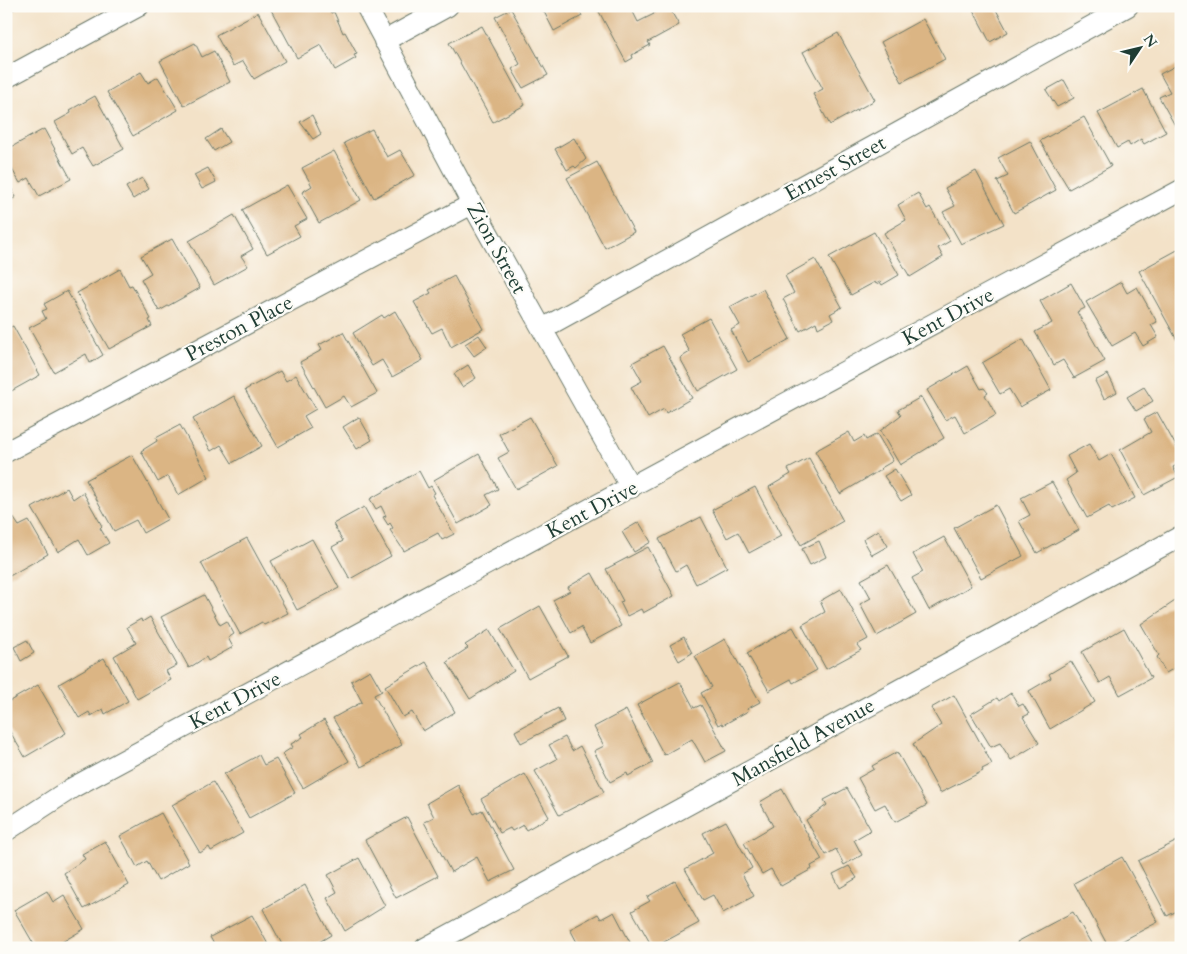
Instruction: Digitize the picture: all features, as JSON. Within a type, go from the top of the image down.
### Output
[{"type":"street","points":[[6,78],[139,6]]},
{"type":"street","name":"Zion Street","points":[[366,6],[472,204],[631,488]]},
{"type":"street","points":[[384,41],[448,6]]},
{"type":"street","name":"Ernest Street","points":[[542,329],[1128,6]]},
{"type":"street","name":"Kent Drive","points":[[6,831],[72,788],[1181,190]]},
{"type":"street","name":"Preston Place","points":[[6,452],[472,204]]},
{"type":"street","name":"Mansfield Avenue","points":[[425,948],[1181,536]]},
{"type":"building","points":[[6,6],[19,6],[9,12]]},
{"type":"building","points":[[269,6],[328,6],[331,13],[334,12],[343,33],[345,32],[357,54],[354,55],[356,58],[335,70],[321,45],[297,58]]},
{"type":"building","points":[[541,6],[577,6],[582,16],[554,31]]},
{"type":"building","points":[[596,6],[630,6],[638,22],[654,14],[650,6],[668,6],[679,25],[648,42],[650,45],[632,55],[633,58],[626,62]]},
{"type":"building","points":[[971,6],[994,6],[1008,32],[990,42]]},
{"type":"building","points":[[511,9],[548,75],[523,88],[512,69],[520,64],[495,17]]},
{"type":"building","points":[[258,12],[285,61],[254,79],[243,61],[233,66],[216,35]]},
{"type":"building","points":[[923,19],[945,59],[902,82],[881,42]]},
{"type":"building","points":[[482,26],[525,105],[493,122],[449,43]]},
{"type":"building","points":[[838,33],[875,100],[830,125],[813,94],[823,89],[803,52]]},
{"type":"building","points":[[195,43],[202,57],[214,51],[230,82],[184,106],[160,61]]},
{"type":"building","points":[[1181,63],[1181,127],[1177,129],[1159,97],[1170,92],[1160,74]]},
{"type":"building","points":[[141,72],[148,83],[158,77],[178,110],[133,136],[107,92]]},
{"type":"building","points":[[1064,80],[1074,98],[1057,107],[1046,90]]},
{"type":"building","points":[[1143,89],[1166,132],[1144,144],[1141,139],[1130,146],[1128,142],[1117,148],[1098,113]]},
{"type":"building","points":[[95,96],[124,149],[93,166],[82,148],[72,154],[55,122],[71,113],[70,110]]},
{"type":"building","points":[[312,115],[321,134],[313,139],[300,122]]},
{"type":"building","points":[[1084,117],[1111,166],[1069,189],[1040,141]]},
{"type":"building","points":[[44,129],[71,179],[39,196],[29,178],[20,183],[6,159],[6,150]]},
{"type":"building","points":[[221,129],[229,142],[214,151],[206,139]]},
{"type":"building","points":[[372,129],[387,157],[400,150],[415,175],[374,198],[344,143]]},
{"type":"building","points":[[574,138],[586,159],[576,168],[574,166],[567,170],[555,149]]},
{"type":"building","points":[[1030,141],[1056,190],[1014,213],[997,181],[1008,176],[998,158]]},
{"type":"building","points":[[334,151],[361,200],[319,223],[302,192],[312,186],[302,168]]},
{"type":"building","points":[[597,162],[634,232],[605,248],[567,178]]},
{"type":"building","points":[[208,168],[216,182],[202,189],[194,175]]},
{"type":"building","points":[[976,171],[1004,224],[961,244],[943,212],[955,206],[945,188]]},
{"type":"building","points":[[142,178],[149,189],[133,199],[126,187]]},
{"type":"building","points":[[6,179],[16,197],[6,203]]},
{"type":"building","points":[[287,185],[307,219],[294,226],[300,236],[267,254],[242,210]]},
{"type":"building","points":[[918,193],[927,209],[930,207],[950,241],[938,248],[943,257],[910,277],[884,233],[906,220],[898,205]]},
{"type":"building","points":[[234,215],[253,249],[241,256],[248,266],[214,285],[189,241]]},
{"type":"building","points":[[874,232],[899,275],[882,285],[880,282],[876,284],[875,282],[851,295],[829,257]]},
{"type":"building","points":[[172,239],[200,288],[159,311],[141,279],[151,273],[141,256]]},
{"type":"building","points":[[1181,248],[1181,338],[1177,340],[1139,271]]},
{"type":"building","points":[[815,259],[842,307],[830,314],[833,320],[818,328],[816,322],[800,331],[783,299],[794,293],[785,276]]},
{"type":"building","points":[[120,269],[129,286],[132,285],[151,319],[149,320],[152,326],[109,349],[77,293]]},
{"type":"building","points":[[454,276],[483,329],[451,347],[442,328],[432,333],[414,302],[431,293],[429,290]]},
{"type":"building","points":[[1121,282],[1127,293],[1137,287],[1157,322],[1151,325],[1158,337],[1143,346],[1135,333],[1112,346],[1086,302]]},
{"type":"building","points":[[1071,283],[1085,308],[1077,312],[1105,361],[1074,378],[1063,360],[1054,365],[1035,332],[1052,323],[1040,301]]},
{"type":"building","points":[[763,289],[790,339],[748,362],[731,330],[740,325],[730,307]]},
{"type":"building","points":[[67,291],[103,355],[90,363],[86,354],[54,372],[29,328],[46,319],[42,311],[47,309],[44,304]]},
{"type":"building","points":[[395,311],[423,360],[392,377],[382,360],[372,366],[353,333],[382,315],[384,318]]},
{"type":"building","points":[[709,318],[737,369],[698,391],[680,358],[690,352],[680,334]]},
{"type":"building","points":[[13,326],[40,375],[6,394],[6,329]]},
{"type":"building","points":[[343,332],[377,393],[351,407],[344,396],[325,407],[300,362],[322,350],[319,345]]},
{"type":"building","points":[[479,335],[487,347],[474,356],[465,344]]},
{"type":"building","points":[[1023,339],[1051,390],[1020,407],[1009,389],[1000,394],[982,363]]},
{"type":"building","points":[[663,346],[692,398],[666,413],[664,409],[648,418],[631,387],[642,381],[632,363]]},
{"type":"building","points":[[468,365],[476,378],[462,387],[454,374]]},
{"type":"building","points":[[968,366],[981,389],[984,388],[988,393],[985,395],[996,415],[965,433],[955,415],[945,420],[927,390]]},
{"type":"building","points":[[280,371],[286,381],[296,375],[316,409],[304,416],[311,428],[278,447],[245,390]]},
{"type":"building","points":[[1108,374],[1117,392],[1104,399],[1095,381]]},
{"type":"building","points":[[1144,387],[1153,401],[1136,411],[1127,397]]},
{"type":"building","points":[[234,396],[262,446],[232,463],[221,445],[211,451],[193,419]]},
{"type":"building","points":[[921,397],[944,438],[900,465],[880,431],[901,415],[898,410]]},
{"type":"building","points":[[1157,412],[1181,455],[1181,463],[1173,467],[1178,477],[1144,495],[1120,450],[1151,432],[1144,419]]},
{"type":"building","points":[[359,417],[372,440],[357,449],[343,427]]},
{"type":"building","points":[[530,417],[558,466],[516,489],[498,458],[509,452],[499,434]]},
{"type":"building","points":[[180,425],[209,477],[178,495],[168,476],[158,482],[141,451],[157,441],[156,438]]},
{"type":"building","points":[[849,432],[854,442],[864,436],[866,440],[877,434],[893,461],[840,494],[815,451]]},
{"type":"building","points":[[1089,444],[1099,461],[1111,454],[1135,498],[1112,510],[1109,506],[1087,518],[1066,480],[1076,473],[1067,456]]},
{"type":"building","points":[[479,454],[498,489],[486,495],[492,505],[458,524],[434,480]]},
{"type":"building","points":[[132,455],[168,519],[143,533],[136,520],[114,531],[86,480]]},
{"type":"building","points":[[809,458],[843,521],[801,545],[769,487],[791,474],[788,469]]},
{"type":"building","points":[[895,469],[911,495],[901,501],[884,476]]},
{"type":"building","points":[[419,471],[428,488],[431,486],[435,493],[432,495],[454,534],[442,540],[438,533],[404,551],[390,530],[393,528],[390,523],[388,525],[383,517],[386,516],[381,506],[376,509],[370,499]]},
{"type":"building","points":[[1052,482],[1079,530],[1037,553],[1019,521],[1030,515],[1021,498]]},
{"type":"building","points":[[755,487],[781,536],[749,553],[738,532],[727,538],[712,510]]},
{"type":"building","points":[[67,488],[73,499],[83,492],[109,543],[88,555],[79,539],[58,552],[32,508]]},
{"type":"building","points":[[996,505],[1023,556],[981,578],[954,528]]},
{"type":"building","points":[[364,507],[391,556],[350,579],[332,547],[343,541],[333,524]]},
{"type":"building","points":[[13,517],[19,526],[29,521],[48,554],[6,578],[6,520]]},
{"type":"building","points":[[701,517],[727,567],[696,584],[686,565],[676,571],[659,539]]},
{"type":"building","points":[[639,522],[651,542],[634,552],[622,532]]},
{"type":"building","points":[[878,530],[888,546],[872,555],[863,539]]},
{"type":"building","points":[[944,537],[971,586],[929,610],[912,578],[923,572],[913,554]]},
{"type":"building","points":[[247,538],[288,613],[264,625],[262,622],[240,634],[201,563]]},
{"type":"building","points":[[312,539],[339,588],[297,610],[271,561]]},
{"type":"building","points":[[819,541],[826,557],[810,565],[802,549]]},
{"type":"building","points":[[648,547],[674,596],[643,613],[641,609],[627,616],[620,602],[623,601],[606,569]]},
{"type":"building","points":[[888,565],[916,614],[877,636],[860,604],[871,598],[861,580]]},
{"type":"building","points":[[592,573],[621,626],[590,643],[581,627],[571,633],[553,600],[570,591],[568,587]]},
{"type":"building","points":[[841,589],[868,639],[857,645],[861,650],[826,669],[802,625],[825,612],[820,601]]},
{"type":"building","points":[[204,595],[220,625],[227,621],[234,634],[228,638],[233,647],[208,661],[206,657],[189,668],[161,617]]},
{"type":"building","points":[[1181,597],[1181,667],[1178,666],[1166,673],[1157,657],[1159,655],[1141,624]]},
{"type":"building","points":[[540,606],[568,656],[528,678],[500,629]]},
{"type":"building","points":[[150,617],[177,665],[166,671],[171,680],[137,699],[114,656],[136,643],[127,627],[141,619],[142,622]]},
{"type":"building","points":[[793,627],[817,670],[793,683],[791,679],[769,691],[747,653]]},
{"type":"building","points":[[1124,628],[1151,678],[1120,695],[1110,677],[1100,683],[1082,652]]},
{"type":"building","points":[[489,630],[514,671],[470,699],[447,662],[468,648],[465,645]]},
{"type":"building","points":[[684,637],[692,653],[679,661],[670,645]]},
{"type":"building","points":[[725,639],[760,702],[723,725],[722,723],[718,725],[701,693],[712,687],[695,656]]},
{"type":"building","points":[[27,640],[34,653],[21,661],[14,647]]},
{"type":"building","points":[[104,658],[128,701],[105,714],[103,709],[91,716],[89,712],[79,718],[59,684]]},
{"type":"building","points":[[1071,661],[1095,702],[1050,729],[1029,691],[1051,678],[1049,674]]},
{"type":"building","points":[[426,662],[455,712],[423,731],[412,712],[403,717],[385,686]]},
{"type":"building","points":[[370,670],[382,691],[374,695],[402,745],[361,767],[333,718],[362,702],[351,681]]},
{"type":"building","points":[[680,682],[694,708],[701,705],[726,751],[705,762],[692,739],[664,755],[637,705]]},
{"type":"building","points":[[38,685],[66,733],[25,757],[6,725],[6,700],[8,702]]},
{"type":"building","points":[[1011,693],[1019,706],[1023,704],[1029,714],[1023,717],[1039,743],[1011,760],[1000,743],[991,747],[971,714],[997,698],[999,701]]},
{"type":"building","points":[[954,695],[992,764],[982,769],[983,771],[940,793],[913,744],[941,725],[931,708]]},
{"type":"building","points":[[558,708],[564,721],[521,743],[515,731]]},
{"type":"building","points":[[626,710],[653,763],[628,776],[627,773],[610,782],[594,751],[604,746],[594,727]]},
{"type":"building","points":[[324,720],[349,761],[303,788],[282,754],[293,747],[291,744],[303,737],[301,734]]},
{"type":"building","points":[[565,737],[572,751],[580,746],[604,792],[559,815],[535,771],[557,759],[549,745]]},
{"type":"building","points":[[897,752],[927,805],[895,822],[885,804],[875,809],[858,778],[874,769],[872,766]]},
{"type":"building","points":[[259,755],[264,765],[276,759],[295,793],[249,818],[224,774]]},
{"type":"building","points":[[525,774],[549,817],[526,830],[523,825],[512,831],[510,828],[500,833],[481,799]]},
{"type":"building","points":[[213,782],[243,833],[211,851],[209,847],[200,853],[172,805]]},
{"type":"building","points":[[458,785],[474,814],[482,810],[514,870],[490,882],[477,857],[451,872],[424,822],[434,817],[427,803]]},
{"type":"building","points":[[847,788],[871,830],[854,840],[862,855],[844,865],[836,849],[826,855],[806,820],[827,805],[824,800]]},
{"type":"building","points":[[782,789],[822,860],[811,866],[812,869],[781,886],[771,869],[762,874],[744,843],[773,826],[760,802]]},
{"type":"building","points":[[161,813],[189,863],[158,881],[147,861],[137,867],[120,836]]},
{"type":"building","points":[[407,817],[438,876],[396,898],[365,840]]},
{"type":"building","points":[[726,821],[752,868],[742,874],[754,896],[723,913],[713,895],[703,900],[685,869],[713,853],[703,833]]},
{"type":"building","points":[[1181,839],[1181,879],[1177,881],[1181,887],[1181,909],[1167,916],[1138,861]]},
{"type":"building","points":[[105,841],[129,885],[84,909],[64,873],[85,859],[82,854]]},
{"type":"building","points":[[1122,857],[1158,922],[1109,948],[1074,883]]},
{"type":"building","points":[[359,858],[385,906],[345,931],[327,898],[337,892],[328,875]]},
{"type":"building","points":[[849,866],[857,878],[840,888],[833,874]]},
{"type":"building","points":[[675,881],[699,923],[653,948],[632,911],[650,901],[647,897]]},
{"type":"building","points":[[305,885],[331,935],[309,948],[284,948],[263,909]]},
{"type":"building","points":[[47,891],[53,902],[64,895],[84,929],[52,948],[36,948],[14,910]]},
{"type":"building","points":[[614,912],[633,948],[580,948],[570,929],[598,914],[601,919]]},
{"type":"building","points":[[1073,912],[1092,945],[1087,948],[1020,948],[1017,942]]},
{"type":"building","points":[[252,915],[270,948],[216,948],[210,937]]}]
